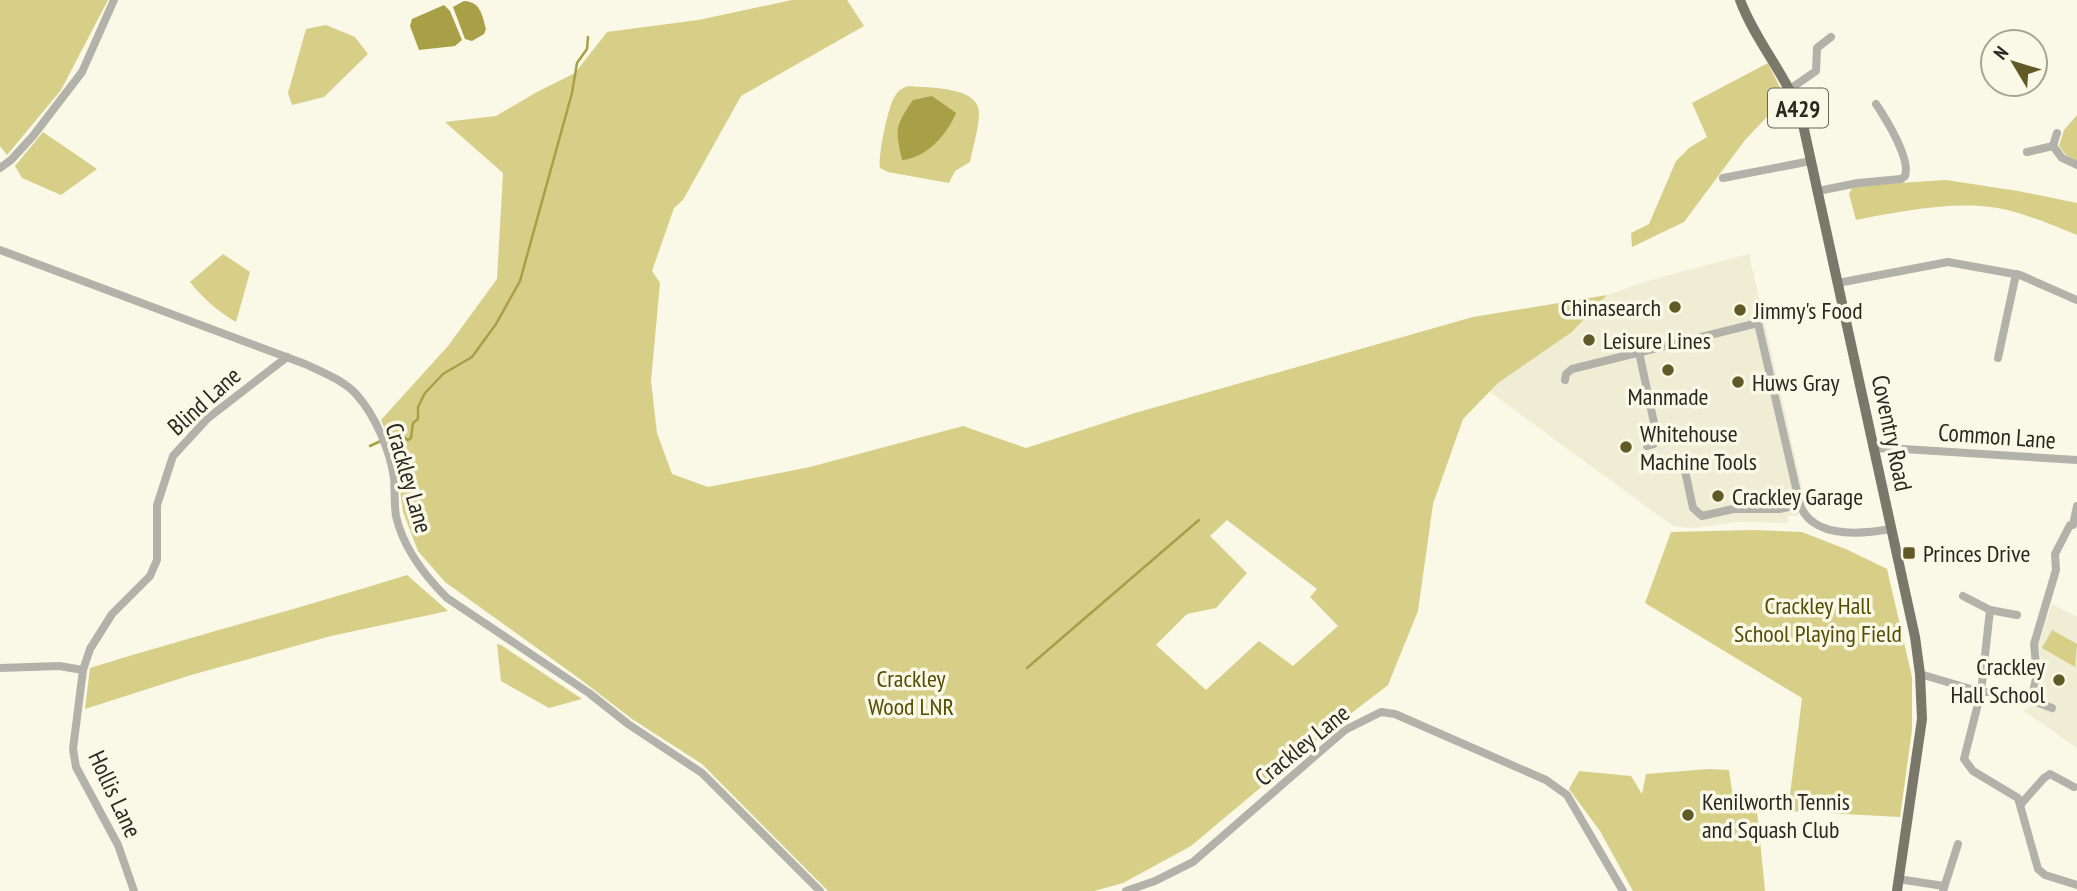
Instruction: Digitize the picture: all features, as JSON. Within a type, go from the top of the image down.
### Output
[{"type":"main road","name":"Coventry Road","points":[[1740,0],[1757,37],[1790,89],[1802,120],[1915,637],[1922,719],[1896,891]]},
{"type":"street","points":[[0,168],[12,160],[82,72],[114,0]]},
{"type":"street","points":[[1790,89],[1816,71],[1817,48],[1831,37]]},
{"type":"street","points":[[1818,191],[1858,183],[1901,179],[1905,176],[1906,166],[1889,123],[1876,104]]},
{"type":"street","points":[[2053,146],[2057,133]]},
{"type":"street","points":[[2027,152],[2053,146]]},
{"type":"street","points":[[2053,146],[2062,158],[2077,166]]},
{"type":"street","points":[[1723,178],[1811,161]]},
{"type":"street","name":"Crackley Lane","points":[[0,250],[287,357],[338,380],[356,394],[382,437],[394,476],[396,517],[413,557],[447,598],[702,773],[820,891]]},
{"type":"street","points":[[1838,284],[1948,262],[2016,274],[2077,300]]},
{"type":"street","points":[[1998,358],[2016,274]]},
{"type":"street","points":[[1565,380],[1566,373],[1572,369],[1758,323],[1800,505],[1808,519],[1831,529],[1861,534],[1892,529]]},
{"type":"street","points":[[1639,352],[1657,437],[1654,444],[1647,446]]},
{"type":"street","name":"Blind Lane","points":[[83,670],[90,649],[112,614],[150,576],[157,560],[157,505],[173,456],[208,418],[287,357]]},
{"type":"street","name":"Common Lane","points":[[1873,449],[2077,460]]},
{"type":"street","points":[[1684,466],[1693,508],[1702,516],[1733,509],[1779,509],[1800,505]]},
{"type":"street","points":[[2031,700],[2037,675],[2034,644],[2056,570],[2054,554],[2066,530],[2070,525],[2075,525],[2077,506]]},
{"type":"street","points":[[1963,596],[1990,610],[2017,615]]},
{"type":"street","points":[[1990,610],[1981,692],[1964,759],[1973,771],[2018,798],[2038,869],[2045,875],[2077,885]]},
{"type":"street","points":[[0,668],[59,666],[83,670]]},
{"type":"street","name":"Hollis Lane","points":[[83,670],[73,749],[76,767],[118,845],[134,891]]},
{"type":"street","points":[[1920,674],[1981,692],[2002,692],[2052,708]]},
{"type":"street","name":"Crackley Lane","points":[[1126,891],[1155,881],[1193,862],[1345,730],[1381,712],[1395,714],[1546,779],[1567,795],[1623,891]]},
{"type":"street","points":[[2021,804],[2050,774],[2074,787]]},
{"type":"street","points":[[1898,879],[1943,889],[1958,844]]},
{"type":"shaded area","points":[[464,1],[477,7],[486,29],[484,34],[472,41],[465,39],[453,7]]},
{"type":"shaded area","points":[[444,5],[450,11],[462,40],[455,46],[419,50],[410,26],[412,19]]},
{"type":"shaded area","points":[[932,96],[956,113],[935,144],[919,155],[902,160],[898,141],[900,122],[913,100]]},
{"type":"shaded area","points":[[1749,254],[1806,505],[1797,516],[1788,516],[1788,523],[1736,522],[1693,528],[1673,526],[1490,392],[1498,383],[1572,332],[1607,295],[1647,281]]},
{"type":"shaded area","name":"Crackley Hall School","points":[[2052,604],[2077,617],[2077,748],[2024,711],[2040,697],[2042,664],[2038,645]]},
{"type":"green space","points":[[0,0],[108,0],[61,90],[7,155],[0,146]]},
{"type":"green space","name":"Crackley Wood LNR","points":[[792,0],[847,0],[864,26],[741,96],[683,200],[674,208],[652,271],[660,283],[651,381],[657,433],[672,474],[708,487],[810,467],[963,426],[1026,448],[1135,413],[1473,317],[1607,295],[1572,332],[1498,383],[1463,419],[1433,504],[1418,611],[1388,685],[1323,735],[1191,846],[1123,883],[1094,891],[828,891],[702,764],[632,719],[445,582],[418,551],[403,512],[395,453],[381,420],[448,346],[497,279],[503,173],[445,122],[496,116],[575,73],[607,32],[698,20]],"holes":[[[1227,520],[1317,589],[1310,597],[1338,626],[1293,666],[1259,641],[1206,690],[1156,645],[1187,614],[1216,608],[1247,573],[1210,536]]]},
{"type":"green space","points":[[326,25],[355,37],[368,54],[324,97],[292,105],[288,93],[306,29]]},
{"type":"green space","points":[[1768,63],[1785,98],[1745,140],[1684,222],[1632,247],[1631,233],[1649,224],[1676,161],[1689,148],[1707,137],[1692,103]]},
{"type":"green space","points":[[908,86],[951,90],[962,93],[977,104],[979,119],[970,162],[955,171],[949,183],[888,172],[880,168],[882,142],[892,101],[896,94]]},
{"type":"green space","points":[[2077,115],[2077,161],[2066,155],[2059,146],[2064,130]]},
{"type":"green space","points":[[43,132],[97,169],[61,195],[22,178],[15,166]]},
{"type":"green space","points":[[1946,180],[2077,203],[2077,235],[1993,207],[1933,207],[1856,220],[1849,194],[1853,186]]},
{"type":"green space","points":[[223,254],[250,272],[236,322],[211,304],[190,282]]},
{"type":"green space","name":"Crackley Hall School Playing Field","points":[[1671,532],[1802,532],[1887,569],[1912,677],[1912,730],[1900,817],[1788,811],[1802,698],[1645,603]]},
{"type":"green space","points":[[407,575],[448,611],[331,636],[191,675],[85,709],[90,668]]},
{"type":"green space","points":[[2052,630],[2077,644],[2075,667],[2042,648]]},
{"type":"green space","points":[[497,644],[582,699],[549,708],[501,681]]},
{"type":"green space","name":"Kenilworth Tennis and Squash Club","points":[[1729,770],[1733,798],[1756,800],[1765,891],[1633,891],[1600,831],[1569,789],[1579,771],[1631,776],[1642,794],[1646,774]]},
{"type":"waterway","points":[[370,446],[398,433],[408,440],[411,438],[413,423],[418,419],[418,407],[425,393],[443,374],[472,357],[496,324],[520,281],[572,93],[577,63],[587,49],[588,37]]},
{"type":"waterway","points":[[1027,668],[1199,520]]},
{"type":"place","name":"Chinasearch","points":[[1675,307]]},
{"type":"place","name":"Jimmy's Food","points":[[1740,310]]},
{"type":"place","name":"Leisure Lines","points":[[1589,340]]},
{"type":"place","name":"Manmade","points":[[1668,370]]},
{"type":"place","name":"Huws Gray","points":[[1738,382]]},
{"type":"place","name":"Whitehouse Machine Tools","points":[[1626,447]]},
{"type":"place","name":"Crackley Garage","points":[[1718,496]]},
{"type":"place","name":"Princes Drive","points":[[1909,553]]},
{"type":"place","name":"Crackley Hall School","points":[[2059,680]]},
{"type":"place","name":"Kenilworth Tennis and Squash Club","points":[[1688,815]]}]
